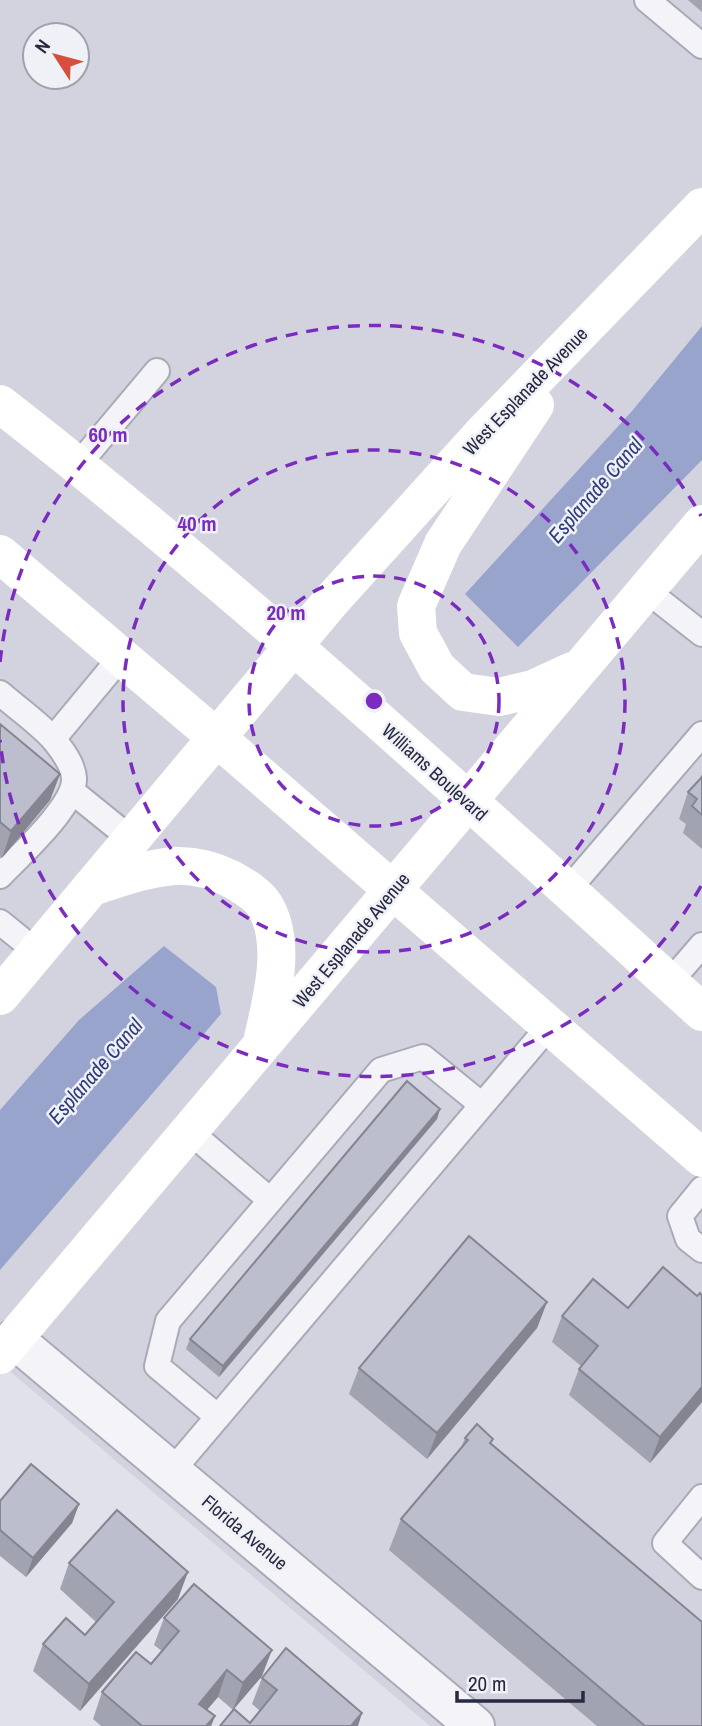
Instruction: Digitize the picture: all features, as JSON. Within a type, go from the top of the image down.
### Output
[{"type":"main road","name":"West Esplanade Avenue","points":[[0,996],[332,600],[482,434],[702,207]]},
{"type":"main road","points":[[580,667],[533,689],[499,697],[463,692],[437,667],[418,633],[416,606],[443,544],[586,327]]},
{"type":"main road","name":"Williams Boulevard","points":[[0,404],[78,465],[293,646],[702,1012]]},
{"type":"main road","name":"West Esplanade Avenue","points":[[7,1347],[702,524]]},
{"type":"main road","points":[[3,562],[216,737],[702,1158]]},
{"type":"main road","points":[[91,887],[141,872],[174,866],[211,869],[247,888],[265,905],[276,938],[276,984],[261,1046]]},
{"type":"street","name":"Florida Avenue","points":[[7,1347],[172,1471],[475,1726]]},
{"type":"lane","points":[[647,0],[702,46]]},
{"type":"lane","points":[[78,465],[157,371]]},
{"type":"lane","points":[[646,590],[702,634]]},
{"type":"lane","points":[[53,739],[121,657]]},
{"type":"lane","points":[[0,694],[53,739],[69,761],[74,777],[73,792],[59,812],[0,876]]},
{"type":"lane","points":[[567,891],[702,734]]},
{"type":"lane","points":[[73,792],[131,839]]},
{"type":"lane","points":[[0,922],[37,952]]},
{"type":"lane","points":[[670,982],[702,945]]},
{"type":"lane","points":[[172,1471],[550,1025]]},
{"type":"lane","points":[[218,1417],[157,1366],[168,1321],[270,1200],[381,1070],[423,1057],[482,1105]]},
{"type":"lane","points":[[189,1131],[270,1200]]},
{"type":"lane","points":[[695,1245],[680,1216],[702,1189]]},
{"type":"lane","points":[[702,1497],[664,1543],[702,1577]]},
{"type":"shaded area","points":[[0,0],[702,0],[702,1726],[430,1726],[0,1363]]},
{"type":"water","name":"Esplanade Canal","points":[[702,326],[702,460],[518,647],[465,594],[632,411]]},
{"type":"water","name":"Esplanade Canal","points":[[164,946],[216,987],[221,1014],[0,1270],[0,1110],[79,1020]]},
{"type":"building","points":[[0,724],[60,774],[11,831],[0,822]]},
{"type":"building","points":[[702,777],[702,815],[692,806],[697,799],[688,792]]},
{"type":"building","points":[[407,1081],[440,1109],[223,1366],[190,1339]]},
{"type":"building","points":[[469,1236],[547,1302],[437,1433],[359,1368]]},
{"type":"building","points":[[663,1267],[697,1296],[700,1293],[702,1296],[702,1387],[660,1437],[579,1369],[598,1346],[562,1316],[593,1279],[628,1308]]},
{"type":"building","points":[[477,1424],[493,1439],[490,1443],[702,1622],[702,1726],[645,1726],[401,1519],[468,1440],[465,1438]]},
{"type":"building","points":[[31,1464],[79,1504],[33,1558],[0,1530],[0,1501]]},
{"type":"building","points":[[117,1510],[188,1572],[89,1684],[43,1644],[66,1618],[85,1635],[114,1602],[69,1563]]},
{"type":"building","points":[[194,1584],[272,1650],[243,1683],[227,1670],[199,1704],[215,1716],[206,1726],[142,1726],[102,1692],[136,1652],[151,1664],[179,1631],[164,1618]]},
{"type":"building","points":[[286,1648],[362,1713],[351,1726],[220,1726],[234,1709],[250,1723],[277,1690],[262,1678]]}]
